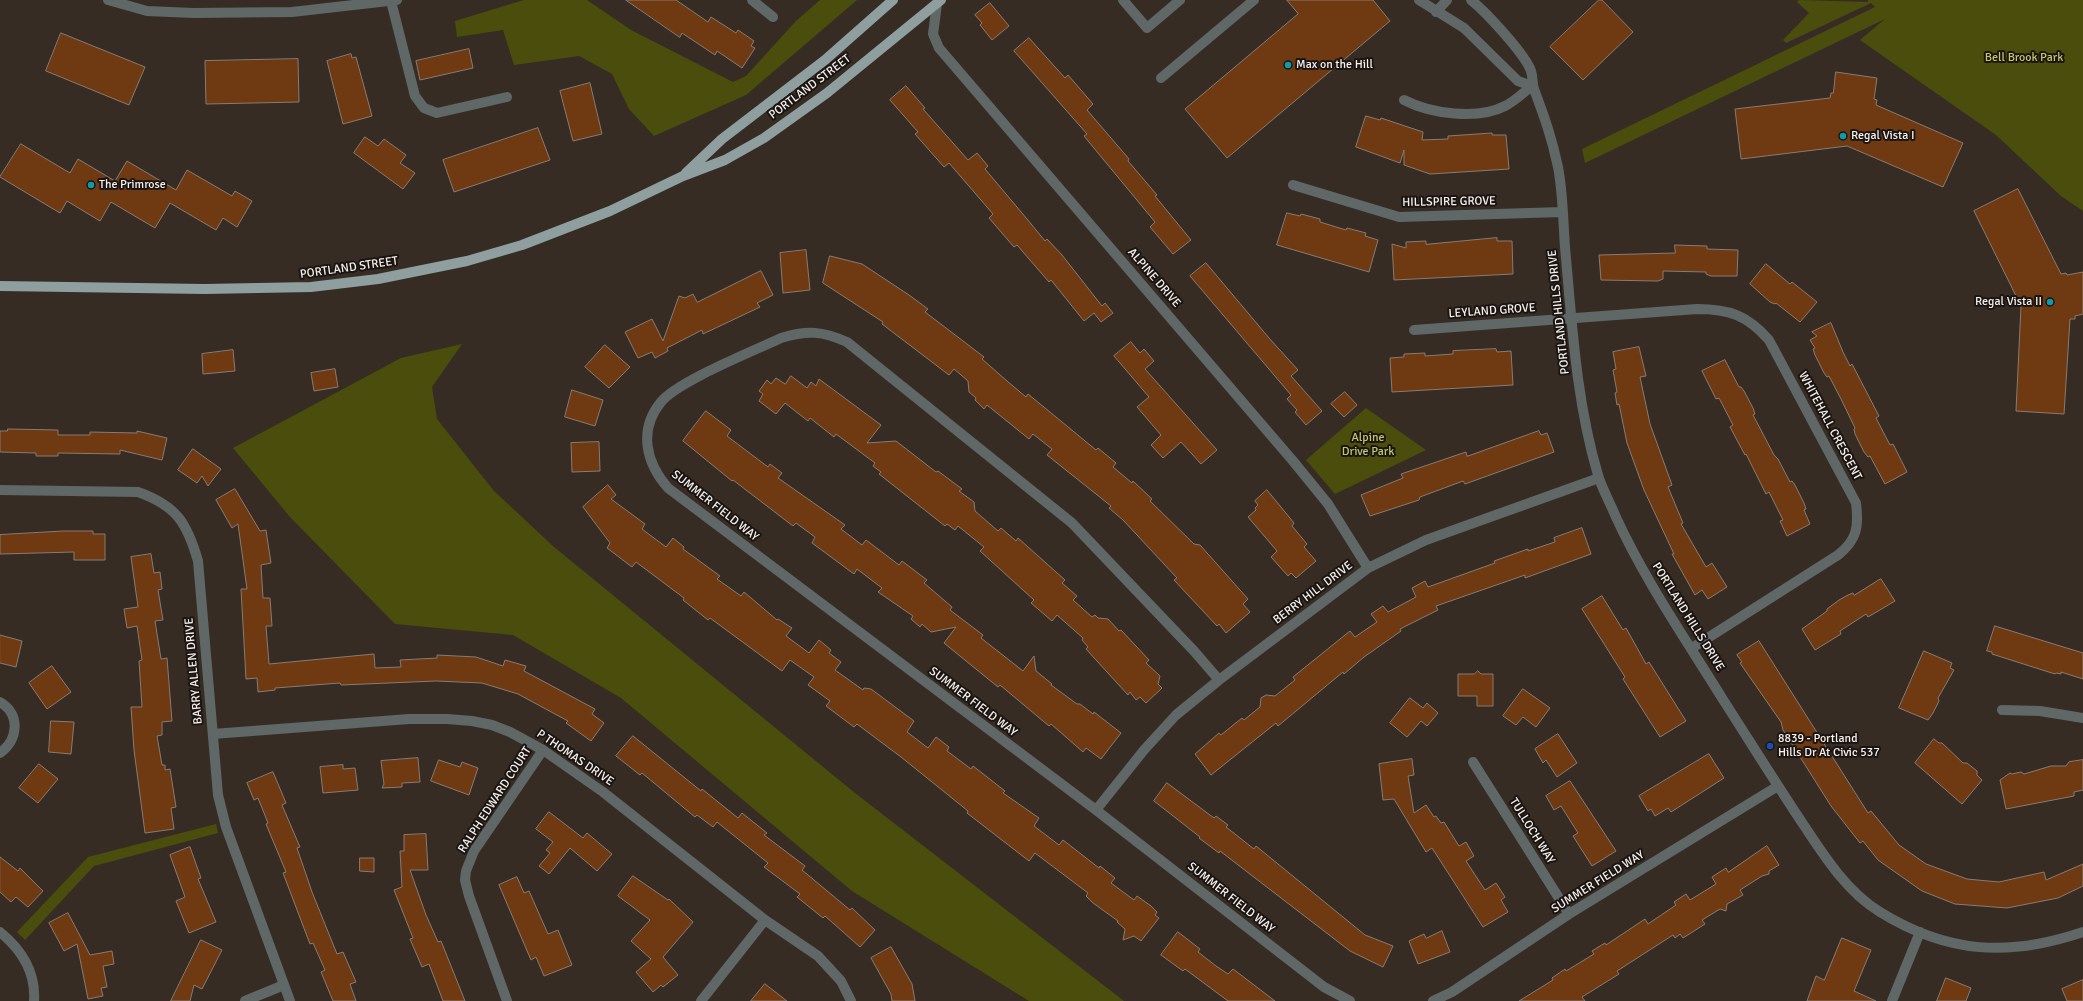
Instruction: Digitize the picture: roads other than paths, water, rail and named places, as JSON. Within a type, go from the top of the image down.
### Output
[{"type":"main road","name":"PORTLAND STREET","points":[[683,176],[722,138],[825,60],[892,0]]},
{"type":"main road","name":"PORTLAND STREET","points":[[0,286],[205,289],[303,288],[378,279],[466,261],[522,245],[610,211],[683,176],[725,160],[764,138],[827,93],[939,2]]},
{"type":"street","points":[[108,0],[146,10],[192,13],[292,12],[394,1],[415,96],[424,108],[437,113],[507,97]]},
{"type":"street","points":[[752,0],[773,17]]},
{"type":"street","points":[[1123,0],[1147,28],[1180,0]]},
{"type":"street","points":[[1161,78],[1254,0]]},
{"type":"street","points":[[1419,0],[1436,12],[1464,28],[1518,81],[1532,86]]},
{"type":"street","points":[[1436,12],[1447,0]]},
{"type":"street","name":"PORTLAND HILLS DRIVE","points":[[1471,0],[1494,23],[1519,53],[1531,71],[1532,86],[1545,116],[1552,140],[1562,192],[1562,212],[1576,365],[1587,432],[1599,478],[1625,538],[1778,786],[1827,860],[1850,886],[1878,911],[1920,932],[1968,947],[1986,948],[2040,944],[2083,932]]},
{"type":"street","name":"ALPINE DRIVE","points":[[939,2],[933,34],[939,48],[1298,467],[1328,504],[1368,568]]},
{"type":"street","points":[[1404,100],[1416,106],[1441,112],[1477,113],[1505,106],[1532,86]]},
{"type":"street","name":"HILLSPIRE GROVE","points":[[1293,185],[1399,217],[1562,212]]},
{"type":"street","name":"WHITEHALL CRESCENT","points":[[1572,318],[1718,309],[1739,315],[1757,326],[1769,340],[1856,503],[1858,518],[1855,535],[1847,548],[1692,648]]},
{"type":"street","name":"LEYLAND GROVE","points":[[1414,330],[1572,318]]},
{"type":"street","name":"SUMMER FIELD WAY","points":[[1219,680],[1194,651],[1072,523],[847,342],[828,334],[812,332],[797,333],[781,338],[670,393],[661,402],[649,425],[648,451],[651,464],[657,476],[668,488],[1096,810],[1324,987],[1350,1001]]},
{"type":"street","name":"BERRY HILL DRIVE","points":[[1096,810],[1144,750],[1176,715],[1219,680],[1368,568],[1432,537],[1599,478]]},
{"type":"street","name":"BARRY ALLEN DRIVE","points":[[0,490],[138,492],[161,502],[180,517],[193,542],[198,561],[218,795],[226,827],[290,1001]]},
{"type":"street","points":[[0,702],[8,708],[12,715],[15,730],[10,743],[0,753]]},
{"type":"street","points":[[2002,710],[2040,711],[2083,718]]},
{"type":"street","name":"P THOMAS DRIVE","points":[[213,734],[409,719],[447,719],[492,725],[510,732],[543,750],[603,792],[765,920],[818,956],[841,980],[851,1001]]},
{"type":"street","name":"RALPH EDWARD COURT","points":[[507,1001],[469,896],[465,880],[466,871],[474,851],[543,750]]},
{"type":"street","name":"TULLOCH WAY","points":[[1473,762],[1570,914]]},
{"type":"street","name":"SUMMER FIELD WAY","points":[[1433,1001],[1452,992],[1570,914],[1778,786]]},
{"type":"street","points":[[701,1001],[765,920]]},
{"type":"street","points":[[0,932],[14,943],[30,969],[33,980],[34,1001]]},
{"type":"street","points":[[1892,1001],[1920,932]]},
{"type":"street","points":[[245,1001],[284,985]]},
{"type":"place","name":"Max on the Hill","points":[[1288,65]]},
{"type":"place","name":"Regal Vista I","points":[[1843,136]]},
{"type":"place","name":"The Primrose","points":[[91,185]]},
{"type":"place","name":"Regal Vista II","points":[[2050,302]]},
{"type":"place","name":"8839 - Portland Hills Dr At Civic 537","points":[[1770,746]]},
{"type":"park label","name":"Bell Brook Park","points":[[2024,58]]},
{"type":"park label","name":"Alpine Drive Park","points":[[1368,445]]}]
